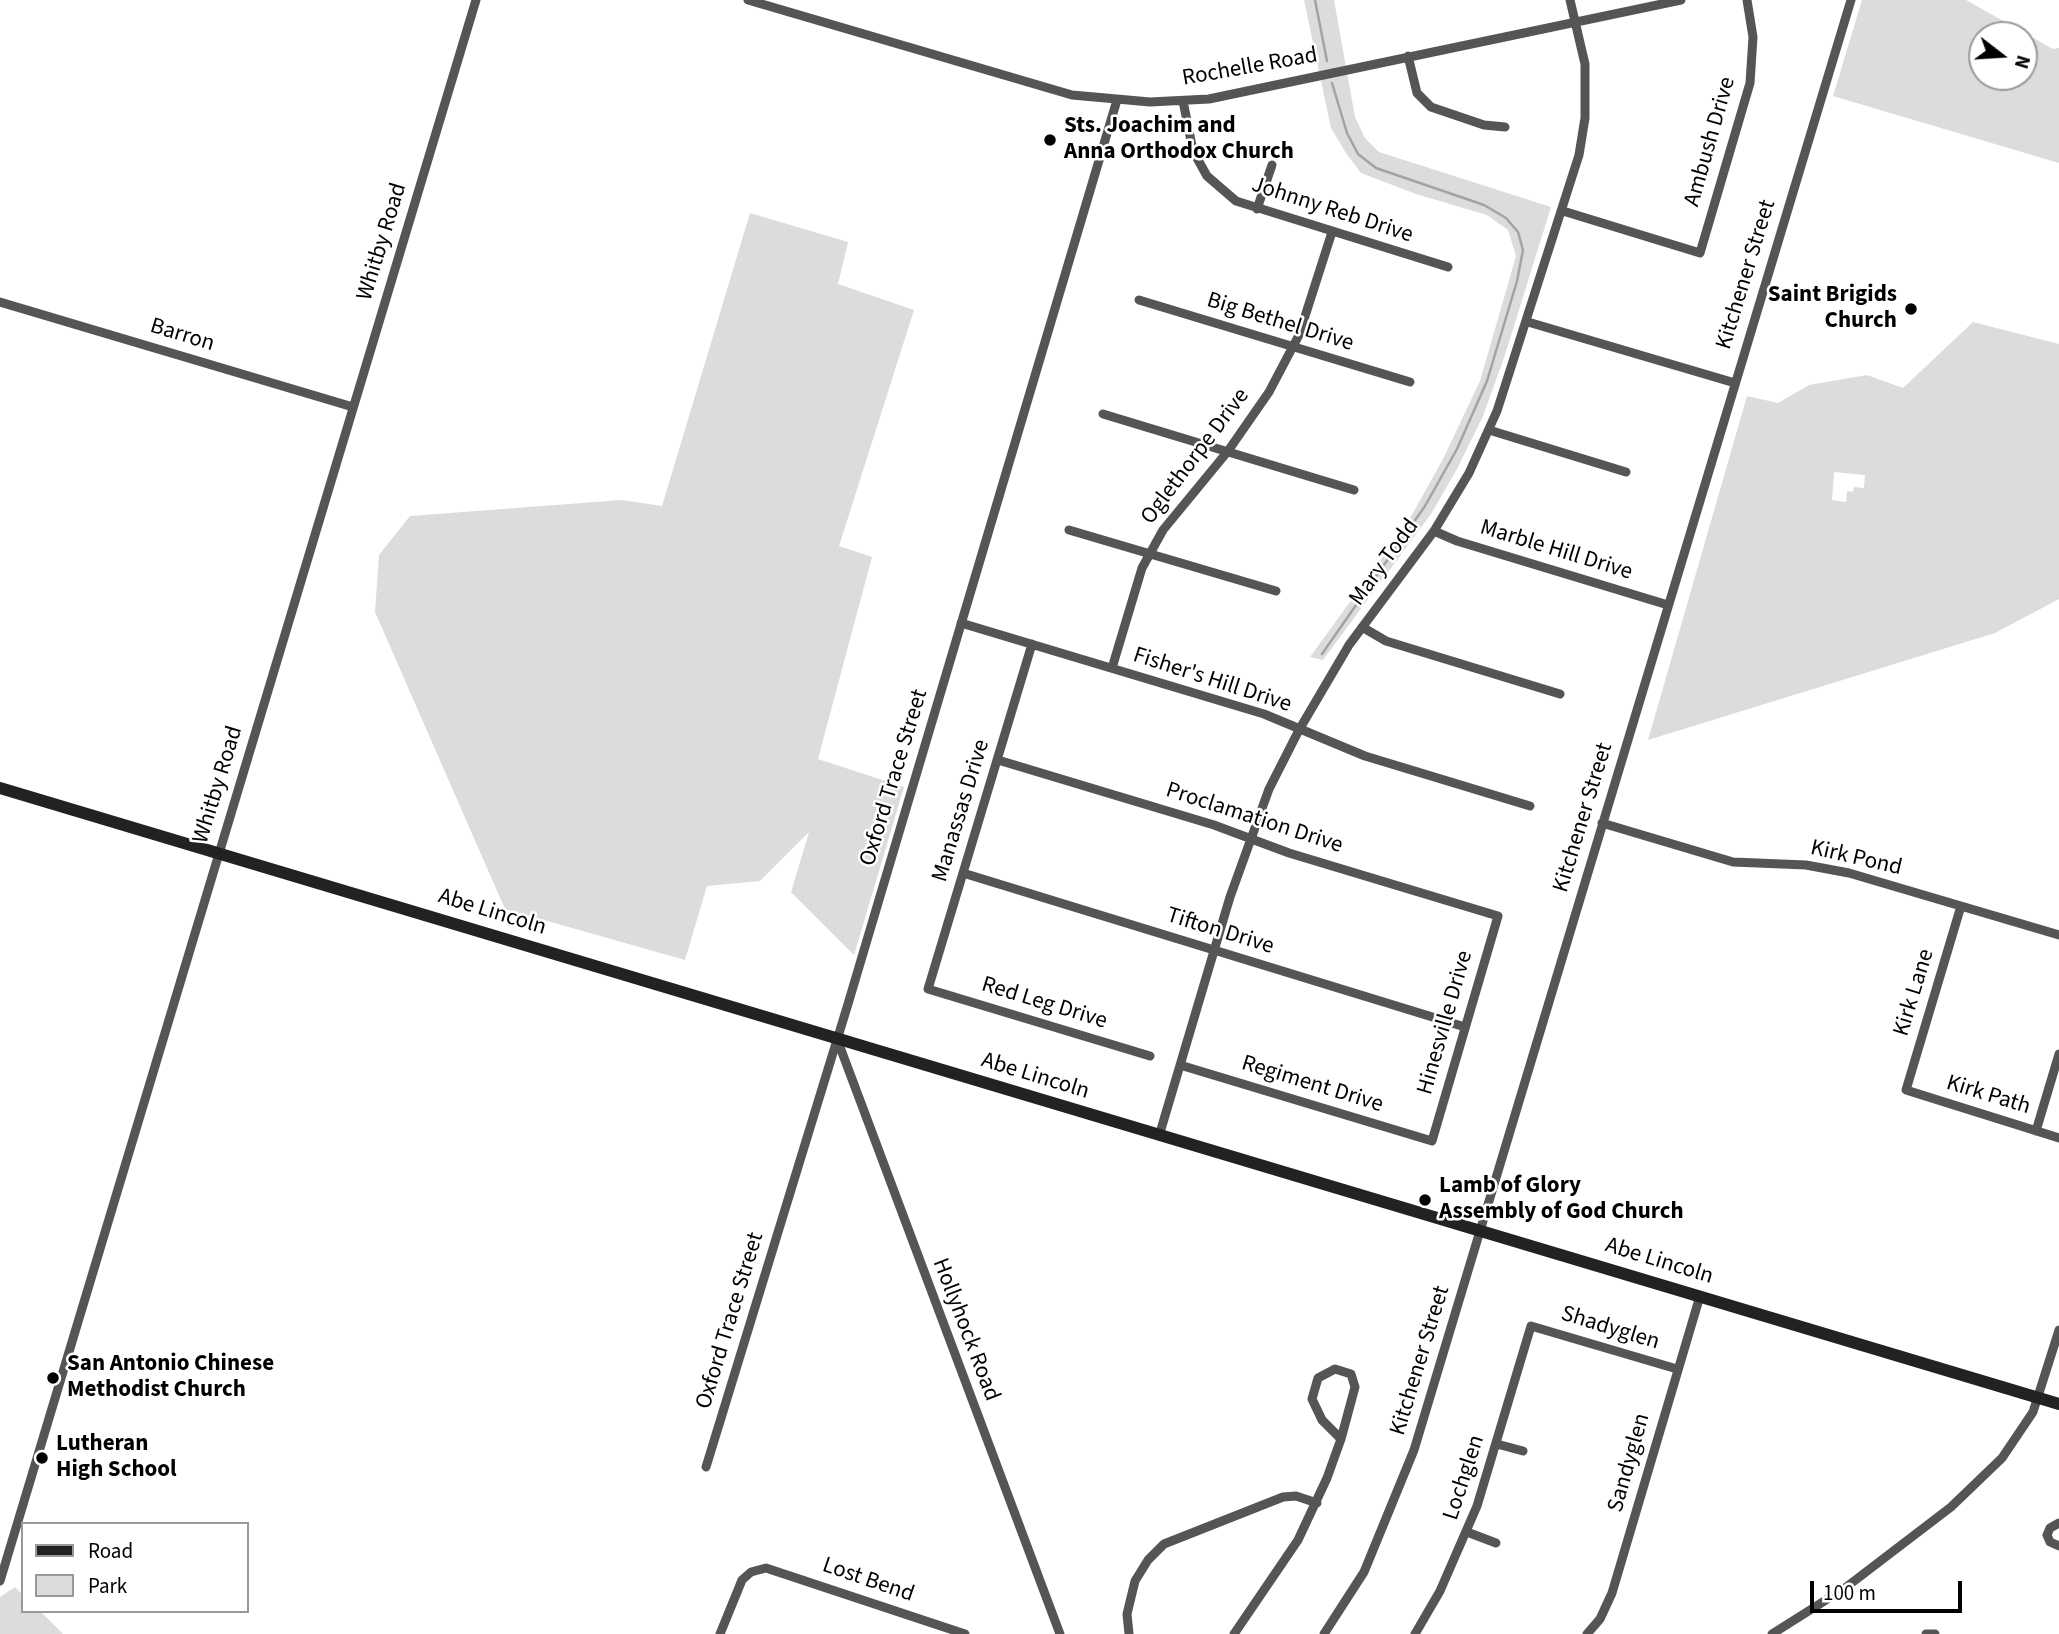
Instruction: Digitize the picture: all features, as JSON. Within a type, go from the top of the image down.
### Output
[{"type":"street","name":"Whitby Road","points":[[0,1581],[4,1553],[219,853],[476,0]]},
{"type":"street","name":"Rochelle Road","points":[[748,0],[1072,95],[1117,100],[1183,101],[1209,99],[1681,0]]},
{"type":"street","name":"Mary Todd","points":[[1159,1136],[1214,950],[1250,838],[1269,789],[1298,730],[1362,628],[1434,531],[1469,473],[1489,430],[1528,322],[1579,155],[1585,118],[1585,64],[1570,0]]},
{"type":"street","name":"Ambush Drive","points":[[1563,211],[1700,253],[1750,83],[1753,37],[1748,0]]},
{"type":"street","name":"Kitchener Street","points":[[1324,1634],[1364,1572],[1404,1480],[1851,0]]},
{"type":"street","points":[[1408,57],[1417,93],[1431,107],[1484,125],[1505,127]]},
{"type":"street","name":"Oxford Trace Street","points":[[706,1467],[1117,100]]},
{"type":"street","name":"Johnny Reb Drive","points":[[1183,101],[1193,151],[1207,176],[1228,196],[1257,209],[1448,267]]},
{"type":"street","points":[[1257,209],[1272,165]]},
{"type":"street","name":"Oglethorpe Drive","points":[[1112,668],[1139,576],[1150,554],[1183,502],[1228,451],[1269,392],[1293,347],[1332,232]]},
{"type":"street","name":"Big Bethel Drive","points":[[1139,300],[1410,382]]},
{"type":"street","name":"Barron","points":[[0,302],[353,407]]},
{"type":"street","points":[[1528,322],[1735,383]]},
{"type":"street","points":[[1103,414],[1354,490]]},
{"type":"street","points":[[1489,430],[1626,472]]},
{"type":"street","points":[[1069,530],[1276,592]]},
{"type":"street","name":"Marble Hill Drive","points":[[1434,531],[1457,541],[1668,605]]},
{"type":"street","name":"Fisher's Hill Drive","points":[[961,623],[1264,714],[1366,756],[1530,806]]},
{"type":"street","points":[[1362,628],[1386,641],[1560,694]]},
{"type":"street","name":"Manassas Drive","points":[[928,989],[1032,644]]},
{"type":"street","name":"Proclamation Drive","points":[[998,760],[1498,916]]},
{"type":"street","name":"Abe Lincoln","points":[[0,788],[2059,1404]]},
{"type":"street","name":"Kirk Pond","points":[[1602,823],[1714,858],[1822,867],[2059,935]]},
{"type":"street","name":"Tifton Drive","points":[[963,873],[1465,1027]]},
{"type":"street","name":"Kirk Lane","points":[[1906,1090],[1961,906]]},
{"type":"street","name":"Hinesville Drive","points":[[1432,1141],[1498,916]]},
{"type":"street","name":"Red Leg Drive","points":[[928,989],[1150,1056]]},
{"type":"street","name":"Hollyhock Road","points":[[836,1038],[1060,1634]]},
{"type":"street","points":[[2036,1131],[2059,1054]]},
{"type":"street","name":"Regiment Drive","points":[[1180,1065],[1432,1141]]},
{"type":"street","name":"Kirk Path","points":[[1906,1090],[2059,1138]]},
{"type":"street","name":"Sandyglen","points":[[1587,1634],[1600,1619],[1612,1593],[1700,1296]]},
{"type":"street","name":"Shadyglen","points":[[1531,1326],[1677,1369]]},
{"type":"street","name":"Lochglen","points":[[1415,1634],[1440,1591],[1467,1532],[1497,1444],[1531,1326]]},
{"type":"street","points":[[1772,1634],[1845,1588],[1960,1499],[2002,1458],[2027,1423],[2038,1398],[2059,1330]]},
{"type":"street","points":[[1234,1634],[1276,1576],[1317,1503],[1341,1439],[1355,1379],[1351,1374],[1335,1370],[1318,1378],[1312,1399],[1322,1420],[1341,1439]]},
{"type":"street","points":[[1497,1444],[1523,1451]]},
{"type":"street","points":[[1129,1634],[1127,1614],[1135,1581],[1148,1560],[1164,1544],[1283,1497],[1296,1496],[1317,1503]]},
{"type":"street","points":[[2059,1523],[2052,1525],[2047,1535],[2050,1542],[2059,1546]]},
{"type":"street","points":[[1467,1532],[1496,1543]]},
{"type":"street","name":"Lost Bend","points":[[720,1634],[742,1580],[759,1570],[775,1569],[965,1634]]},
{"type":"street","points":[[1926,1634],[1935,1634]]},
{"type":"green space","points":[[1304,0],[1334,0],[1355,117],[1365,138],[1379,152],[1551,207],[1505,355],[1483,416],[1457,469],[1431,514],[1323,660],[1310,657],[1408,522],[1443,459],[1480,381],[1516,256],[1508,230],[1487,215],[1416,194],[1361,173],[1331,128]]},
{"type":"green space","points":[[1862,0],[1966,0],[2003,21],[1968,21],[1968,91],[2038,91],[2038,41],[2053,49],[2059,48],[2059,163],[1833,96]]},
{"type":"green space","points":[[750,213],[848,242],[838,284],[914,310],[839,546],[872,557],[818,759],[904,787],[854,955],[791,892],[809,832],[760,881],[707,886],[685,960],[505,909],[375,612],[379,555],[410,516],[622,500],[662,506]]},
{"type":"green space","points":[[1973,322],[2059,344],[2059,599],[1995,633],[1648,740],[1747,396],[1778,403],[1809,385],[1867,375],[1903,388]],"holes":[[[1834,472],[1865,475],[1864,488],[1854,487],[1853,492],[1847,491],[1846,502],[1832,500]]]},
{"type":"green space","points":[[15,1587],[21,1593],[21,1613],[42,1613],[63,1634],[0,1634],[0,1597]]},
{"type":"waterway","points":[[1315,0],[1327,61]]},
{"type":"waterway","points":[[1322,654],[1425,506],[1457,449],[1487,381],[1517,281],[1523,250],[1518,232],[1506,218],[1484,205],[1376,168],[1358,154],[1347,133],[1332,83]]},
{"type":"place","name":"Sts. Joachim and Anna Orthodox Church","points":[[1050,140]]},
{"type":"place","name":"Saint Brigids Church","points":[[1911,309]]},
{"type":"place","name":"Lamb of Glory Assembly of God Church","points":[[1425,1200]]},
{"type":"place","name":"San Antonio Chinese Methodist Church","points":[[53,1378]]},
{"type":"place","name":"Lutheran High School","points":[[42,1458]]}]
